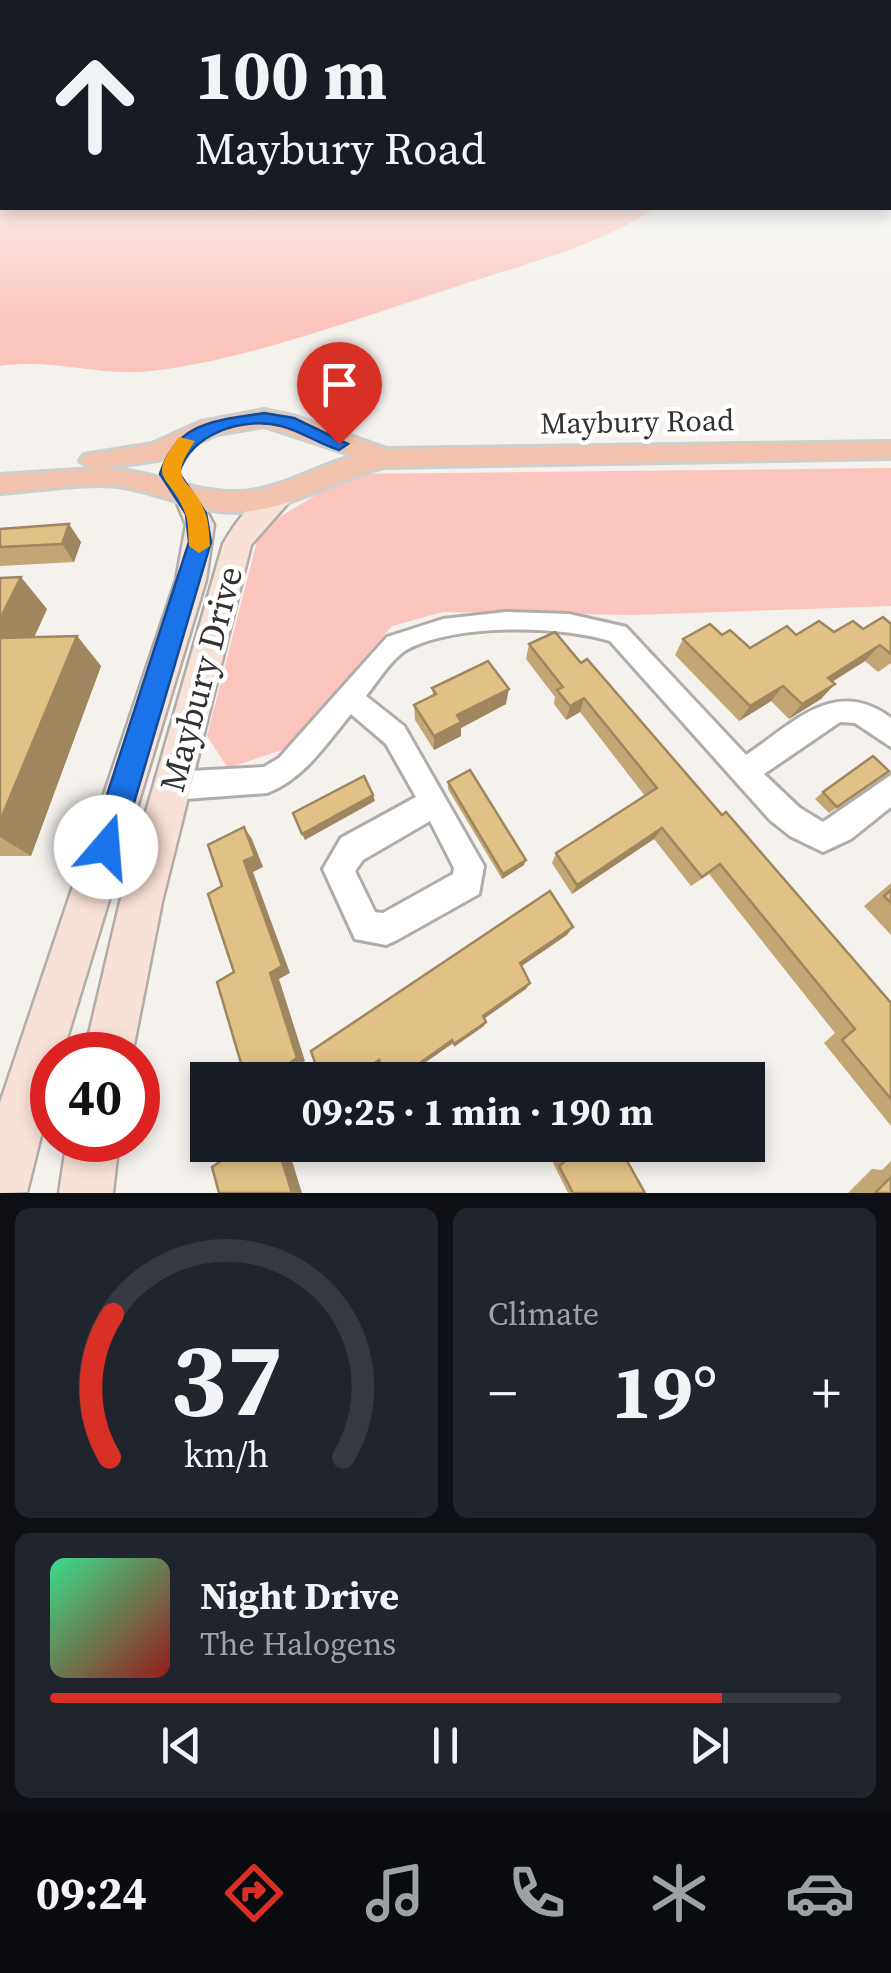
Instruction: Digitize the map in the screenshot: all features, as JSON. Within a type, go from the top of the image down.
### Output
[{"type":"main road","name":"Maybury Road","points":[[0,468],[120,459],[158,452],[210,427],[264,418],[384,458]]},
{"type":"main road","points":[[290,490],[318,458],[316,445],[304,430]]},
{"type":"main road","points":[[182,494],[170,463],[190,437]]},
{"type":"main road","name":"Maybury Road","points":[[0,484],[120,477],[182,494],[238,502],[290,490],[334,470],[384,458],[891,450]]},
{"type":"street","name":"Maybury Drive","points":[[113,1032],[172,786],[237,544],[247,528],[290,490]]},
{"type":"street","name":"Maybury Drive","points":[[0,1192],[46,1026],[190,580],[200,525],[182,494]]},
{"type":"street","points":[[172,786],[267,780],[289,767],[395,644],[416,633],[447,626],[592,623],[618,634],[784,814],[808,832],[824,837],[841,829],[891,789]]},
{"type":"street","points":[[350,697],[396,734],[435,802],[469,866],[468,884],[386,929],[366,928],[338,869],[352,849],[435,802]]},
{"type":"street","points":[[744,772],[832,713],[847,708],[871,716],[891,735]]},
{"type":"street","points":[[86,1193],[90,1162]]},
{"type":"shaded area","points":[[0,210],[652,210],[609,234],[560,253],[306,336],[227,357],[132,372],[38,364],[0,366]]},
{"type":"shaded area","points":[[891,468],[891,606],[634,615],[443,612],[392,626],[285,749],[228,768],[207,736],[260,529],[350,474]]},
{"type":"building","points":[[69,524],[62,544],[0,547],[0,529]]},
{"type":"building","points":[[21,577],[0,619],[0,578]]},
{"type":"building","points":[[883,617],[891,624],[891,654],[880,645],[828,678],[835,684],[802,704],[783,686],[750,706],[683,639],[710,624],[722,635],[730,630],[750,648],[787,626],[796,635],[819,621],[834,632],[853,621],[863,629]]},
{"type":"building","points":[[555,632],[581,663],[587,659],[722,815],[726,812],[891,1003],[891,1099],[842,1040],[855,1029],[720,864],[702,877],[662,828],[577,885],[556,853],[657,788],[584,698],[570,706],[557,690],[563,687],[529,644]]},
{"type":"building","points":[[77,636],[0,821],[0,638]]},
{"type":"building","points":[[488,661],[509,689],[457,715],[461,722],[434,736],[414,705],[436,694],[432,688]]},
{"type":"building","points":[[873,756],[889,771],[837,807],[823,792]]},
{"type":"building","points":[[470,770],[526,860],[503,874],[448,782]]},
{"type":"building","points":[[364,776],[373,795],[302,834],[293,813]]},
{"type":"building","points":[[244,827],[255,856],[244,861],[282,966],[270,973],[297,1058],[291,1062],[241,1062],[217,982],[234,972],[208,894],[222,886],[208,845]]},
{"type":"building","points":[[550,891],[573,927],[520,963],[530,983],[483,1016],[486,1022],[421,1062],[315,1062],[311,1051]]},
{"type":"building","points":[[220,1162],[282,1162],[292,1193],[219,1193],[212,1167]]},
{"type":"building","points":[[564,1162],[628,1162],[645,1193],[573,1193],[559,1166]]},
{"type":"building","points":[[891,1177],[891,1193],[875,1193]]},
{"type":"slow traffic","points":[[186,441],[170,463],[169,474],[196,513],[199,546]]},
{"type":"route","points":[[106,847],[200,542],[196,513],[188,498],[176,489],[169,474],[170,463],[190,437],[234,421],[264,418],[288,422],[339,444]]}]
